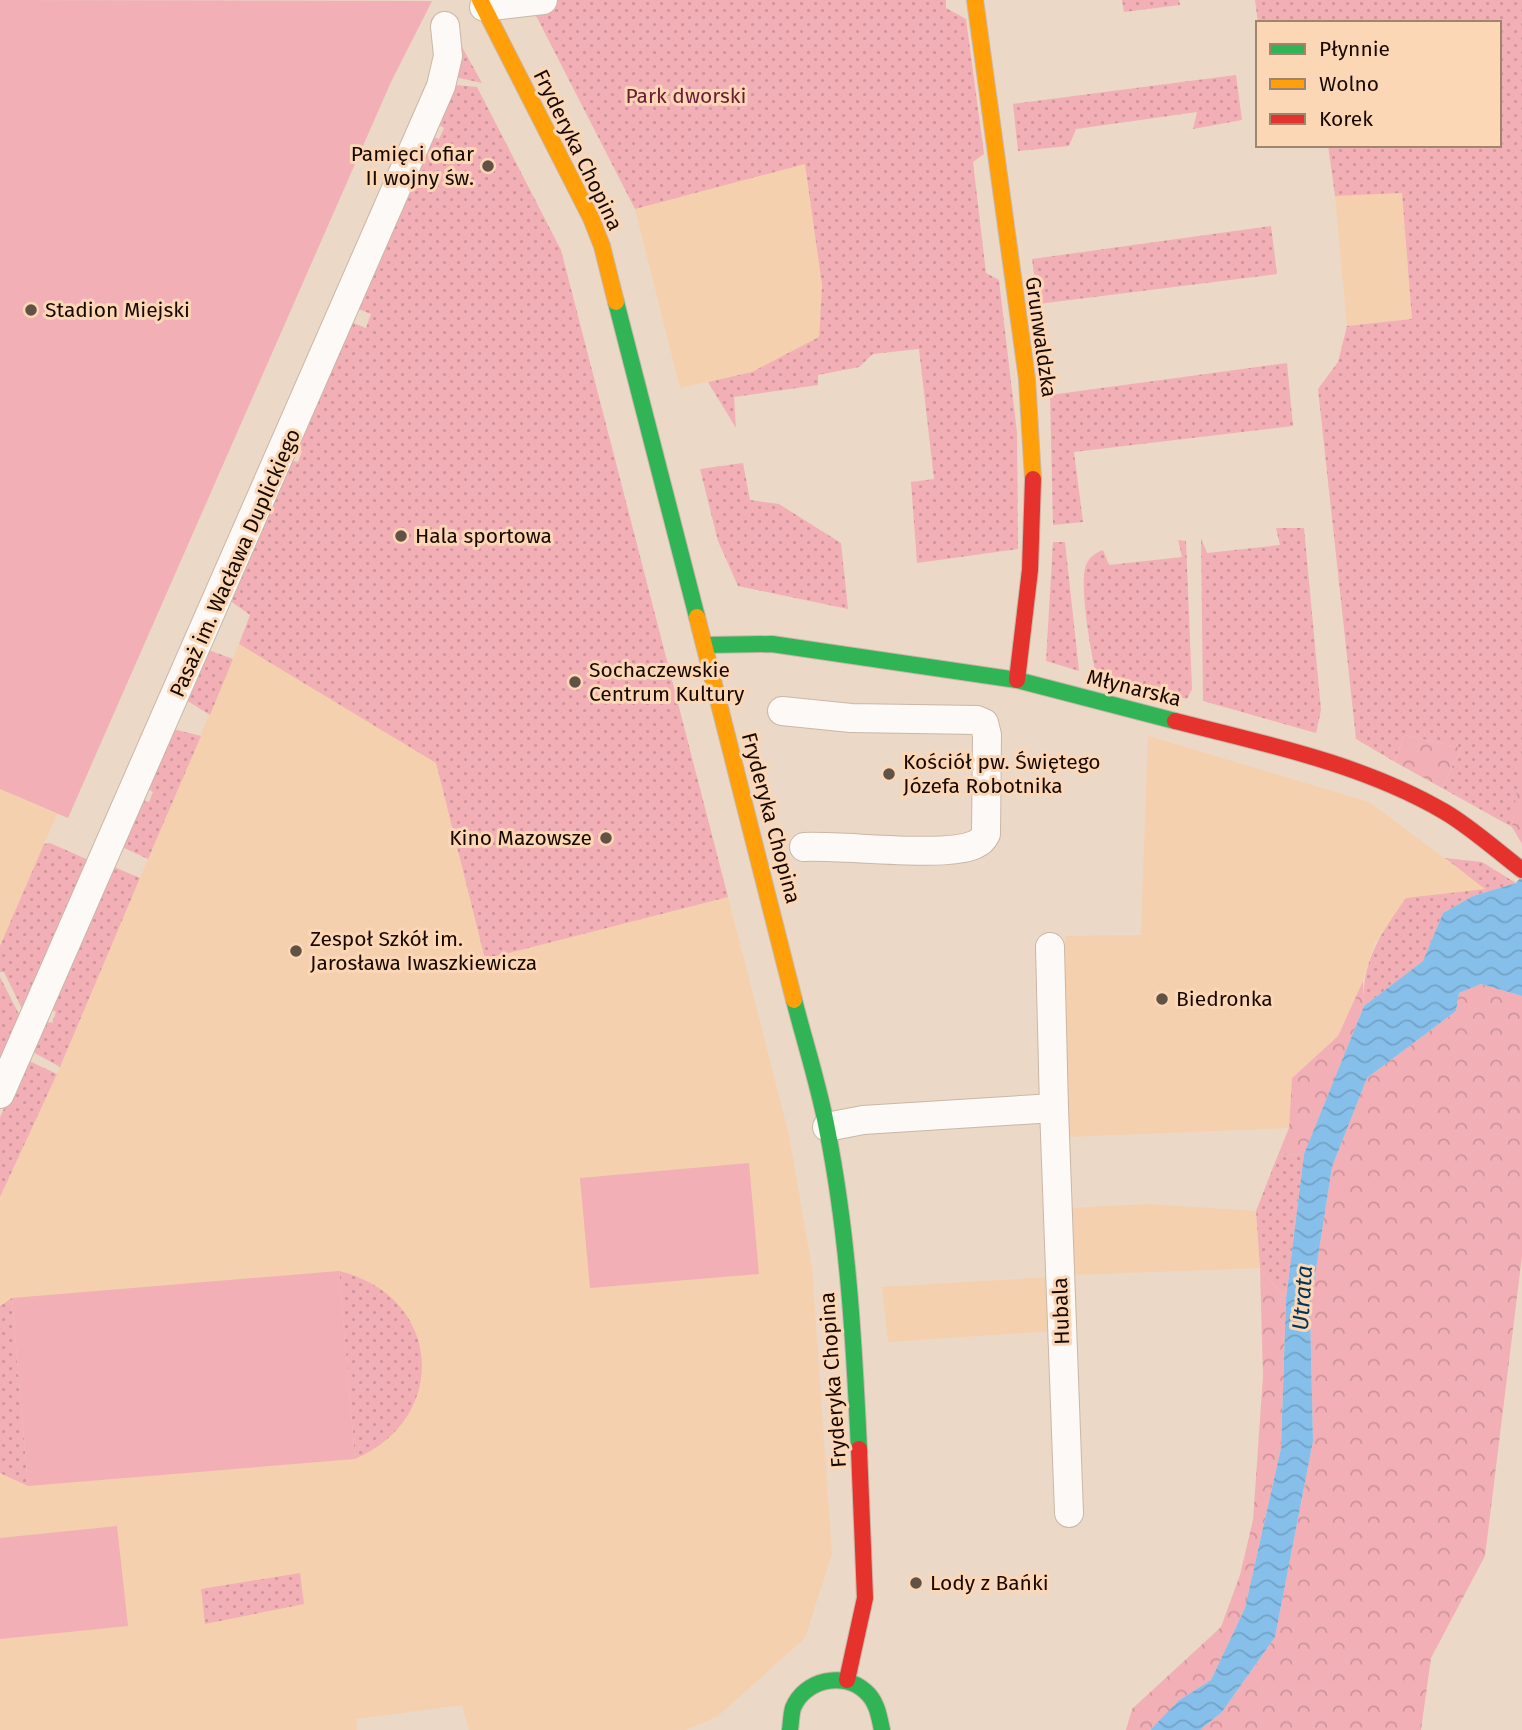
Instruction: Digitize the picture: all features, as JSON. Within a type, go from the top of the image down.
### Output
[{"type":"main road","name":"Grunwaldzka","points":[[975,0],[1028,383],[1033,456],[1033,539],[1028,612],[1017,680]]},
{"type":"main road","name":"Fryderyka Chopina","points":[[482,3],[591,218],[602,246],[827,1127],[839,1186],[845,1247],[865,1548],[865,1598],[847,1680]]},
{"type":"main road","name":"Młynarska","points":[[705,645],[772,644],[1017,680],[1304,754],[1402,789],[1447,813],[1519,867]]},
{"type":"main road","points":[[790,1730],[791,1714],[803,1693],[823,1681],[847,1680],[857,1684],[874,1699],[879,1708],[882,1730]]},
{"type":"street","points":[[482,3],[543,0]]},
{"type":"street","name":"Pasaż im. Wacława Duplickiego","points":[[0,1094],[441,86],[448,56],[445,26]]},
{"type":"street","points":[[782,712],[851,718],[977,720],[984,723],[987,735],[986,834],[982,841],[973,846],[943,849],[804,848]]},
{"type":"street","name":"Hubala","points":[[1050,947],[1069,1513]]},
{"type":"street","points":[[827,1127],[863,1120],[1054,1108]]},
{"type":"shaded area","points":[[805,163],[822,285],[819,338],[752,372],[680,388],[635,209]]},
{"type":"shaded area","points":[[1402,192],[1412,319],[1347,326],[1335,196]]},
{"type":"shaded area","points":[[239,644],[436,763],[485,959],[728,897],[789,1135],[812,1269],[832,1554],[805,1638],[718,1716],[686,1730],[469,1730],[462,1705],[356,1719],[357,1730],[0,1730],[0,1197],[57,1074]]},
{"type":"shaded area","points":[[1148,736],[1369,802],[1486,889],[1375,942],[1363,981],[1338,1036],[1292,1078],[1289,1128],[1066,1137],[1065,936],[1141,935]]},
{"type":"shaded area","points":[[0,789],[57,814],[0,946]]},
{"type":"shaded area","points":[[1149,1204],[1256,1211],[1260,1268],[1073,1275],[1070,1208]]},
{"type":"shaded area","points":[[1050,1277],[1052,1331],[888,1342],[882,1287]]},
{"type":"green space","points":[[0,0],[432,1],[391,82],[68,818],[0,789]]},
{"type":"green space","name":"Park dworski","points":[[528,0],[946,0],[946,8],[966,19],[984,154],[973,162],[986,273],[999,280],[1017,433],[1018,549],[917,563],[911,482],[934,479],[919,349],[873,354],[859,367],[818,375],[818,385],[734,397],[736,428],[708,382],[752,372],[819,337],[822,285],[805,164],[635,209]]},
{"type":"green space","points":[[1122,0],[1179,0],[1180,5],[1124,12]]},
{"type":"green space","points":[[1255,0],[1522,0],[1522,760],[1512,827],[1442,788],[1461,748],[1404,735],[1395,762],[1356,739],[1318,389],[1338,362],[1347,326],[1412,319],[1402,193],[1335,196],[1328,147],[1501,147],[1501,21],[1258,21]]},
{"type":"green space","points":[[462,47],[482,83],[459,78],[455,73]]},
{"type":"green space","points":[[1236,75],[1242,120],[1193,129],[1197,112],[1076,129],[1069,146],[1018,151],[1013,104]]},
{"type":"green space","points":[[456,85],[477,87],[561,250],[728,897],[485,959],[436,763],[239,644],[250,615],[229,600],[289,460],[298,462],[302,451],[295,448],[351,322],[366,328],[371,314],[356,308],[431,136],[439,139],[444,128],[437,124],[450,89]]},
{"type":"green space","points":[[1271,226],[1277,274],[1038,304],[1032,259]]},
{"type":"green space","points":[[1287,363],[1293,426],[1074,452],[1083,522],[1053,525],[1050,395]]},
{"type":"green space","points":[[743,463],[750,500],[779,504],[841,543],[848,609],[738,586],[718,541],[700,469]]},
{"type":"green space","points":[[1276,528],[1304,528],[1321,710],[1316,733],[1203,701],[1201,538],[1207,553],[1280,545]]},
{"type":"green space","points":[[1178,540],[1186,541],[1192,689],[1187,699],[1096,674],[1084,590],[1086,565],[1097,553],[1103,550],[1109,565],[1182,557]]},
{"type":"green space","points":[[1053,542],[1065,542],[1079,671],[1046,661]]},
{"type":"green space","points":[[206,649],[233,659],[210,715],[186,700]]},
{"type":"green space","points":[[173,729],[201,736],[148,859],[120,846],[141,799],[149,802],[153,792],[147,788]]},
{"type":"green space","points":[[1404,735],[1461,748],[1442,788],[1395,762]]},
{"type":"green space","points":[[1522,760],[1522,844],[1512,827]]},
{"type":"green space","points":[[50,843],[93,862],[25,1015],[4,972],[0,972],[0,946],[44,844]]},
{"type":"green space","points":[[1445,858],[1482,862],[1516,883],[1473,896],[1443,913],[1423,961],[1364,1006],[1366,975],[1374,949],[1406,898],[1485,889]]},
{"type":"green space","points":[[112,866],[140,878],[60,1067],[31,1051],[44,1021],[52,1023],[56,1012],[50,1009]]},
{"type":"green space","points":[[0,977],[23,1022],[0,1073]]},
{"type":"green space","points":[[1363,981],[1364,1006],[1304,1154],[1278,1155],[1289,1128],[1292,1078],[1338,1036]]},
{"type":"green space","points":[[1481,984],[1522,996],[1522,1256],[1485,1556],[1431,1658],[1421,1730],[1200,1730],[1222,1712],[1275,1637],[1313,1441],[1310,1308],[1332,1167],[1367,1078],[1456,1011],[1459,993]]},
{"type":"green space","points":[[27,1060],[57,1074],[0,1197],[0,1117]]},
{"type":"green space","points":[[1304,1154],[1286,1299],[1260,1268],[1256,1211],[1278,1155]]},
{"type":"green space","points":[[749,1163],[759,1274],[590,1288],[580,1178]]},
{"type":"green space","points":[[1260,1268],[1286,1299],[1281,1448],[1245,1608],[1211,1680],[1178,1701],[1150,1730],[1126,1730],[1132,1709],[1221,1627],[1240,1575],[1253,1520],[1263,1376]]},
{"type":"green space","points":[[339,1271],[373,1285],[398,1305],[415,1330],[422,1359],[419,1388],[407,1415],[386,1440],[355,1459]]},
{"type":"green space","points":[[339,1271],[355,1459],[28,1486],[12,1298]]},
{"type":"green space","points":[[12,1298],[28,1486],[0,1473],[0,1306]]},
{"type":"green space","points":[[117,1526],[128,1626],[0,1639],[0,1538]]},
{"type":"green space","points":[[300,1573],[304,1604],[205,1624],[201,1589]]},
{"type":"water","name":"Utrata","points":[[1522,876],[1522,996],[1481,984],[1459,993],[1456,1011],[1367,1078],[1332,1167],[1310,1308],[1313,1441],[1275,1637],[1222,1712],[1200,1730],[1150,1730],[1178,1701],[1211,1680],[1245,1608],[1281,1448],[1286,1299],[1304,1154],[1364,1006],[1423,961],[1443,913],[1473,896],[1516,883]]},
{"type":"traffic: fast","points":[[616,302],[697,617]]},
{"type":"traffic: fast","points":[[705,645],[772,644],[1017,680],[1175,721]]},
{"type":"traffic: fast","points":[[794,1000],[824,1113],[840,1208],[852,1328],[859,1449]]},
{"type":"traffic: fast","points":[[790,1730],[793,1708],[798,1698],[815,1685],[835,1680],[856,1685],[869,1695],[877,1709],[882,1730]]},
{"type":"traffic: slow","points":[[480,0],[591,218],[602,246],[616,302]]},
{"type":"traffic: slow","points":[[975,0],[1027,379],[1033,479]]},
{"type":"traffic: slow","points":[[697,617],[794,1000]]},
{"type":"traffic: jam","points":[[1017,680],[1030,570],[1033,479]]},
{"type":"traffic: jam","points":[[1175,721],[1313,757],[1414,795],[1455,818],[1522,870]]},
{"type":"traffic: jam","points":[[847,1680],[865,1598],[859,1449]]},
{"type":"place","name":"Pamięci ofiar II wojny św.","points":[[488,166]]},
{"type":"place","name":"Stadion Miejski","points":[[31,310]]},
{"type":"place","name":"Hala sportowa","points":[[401,536]]},
{"type":"place","name":"Sochaczewskie Centrum Kultury","points":[[575,682]]},
{"type":"place","name":"Kościół pw. Świętego Józefa Robotnika","points":[[889,774]]},
{"type":"place","name":"Kino Mazowsze","points":[[606,838]]},
{"type":"place","name":"Zespoł Szkół im. Jarosława Iwaszkiewicza","points":[[296,951]]},
{"type":"place","name":"Biedronka","points":[[1162,999]]},
{"type":"place","name":"Lody z Bańki","points":[[916,1583]]}]
